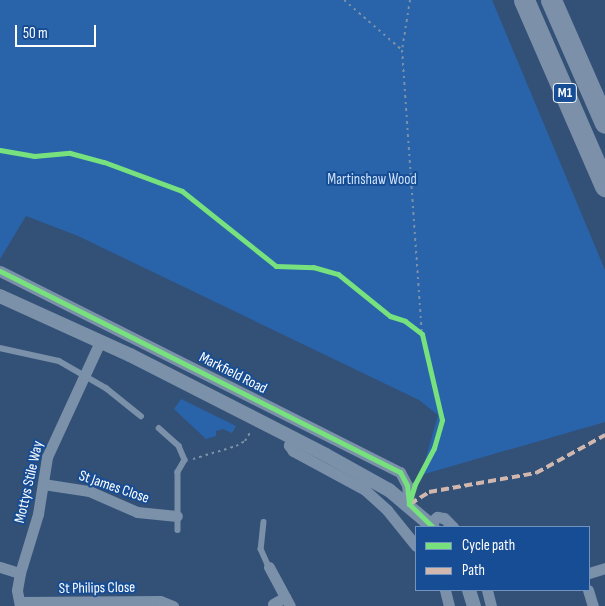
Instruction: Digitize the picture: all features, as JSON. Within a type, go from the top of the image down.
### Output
[{"type":"highway","name":"M1","points":[[524,0],[605,186]]},
{"type":"highway","name":"M1","points":[[551,0],[605,123]]},
{"type":"street","name":"Markfield Road","points":[[0,271],[400,472],[407,485],[409,504]]},
{"type":"street","points":[[0,296],[100,342],[292,438],[409,504],[429,526],[437,517],[444,518],[452,526]]},
{"type":"street","name":"Mottys Stile Way","points":[[20,604],[17,590],[20,573],[28,555],[50,449],[100,342]]},
{"type":"street","points":[[292,438],[289,445],[293,451],[365,490],[387,510],[415,541]]},
{"type":"street","name":"St James Close","points":[[43,484],[90,491],[136,512],[177,516]]},
{"type":"street","points":[[0,567],[20,573]]},
{"type":"street","points":[[269,567],[287,601],[273,604]]},
{"type":"street","points":[[590,573],[605,568]]},
{"type":"street","points":[[444,591],[449,606]]},
{"type":"street","points":[[469,591],[474,606]]},
{"type":"street","points":[[487,591],[491,606]]},
{"type":"street","points":[[588,591],[593,606]]},
{"type":"street","name":"St Philips Close","points":[[20,604],[160,601],[173,606]]},
{"type":"lane","points":[[0,348],[59,361],[85,375],[141,416]]},
{"type":"lane","points":[[159,428],[179,446],[185,460],[178,472],[178,530]]},
{"type":"lane","points":[[264,522],[261,549],[269,567]]},
{"type":"path","points":[[344,0],[402,50]]},
{"type":"path","points":[[410,0],[402,50],[422,334]]},
{"type":"path","points":[[185,460],[245,441],[256,420]]},
{"type":"green space","name":"Martinshaw Wood","points":[[0,0],[492,0],[605,270],[605,422],[421,475],[438,415],[419,400],[78,236],[26,216],[0,259]]},
{"type":"green space","points":[[181,399],[236,426],[232,433],[223,429],[216,431],[216,436],[206,439],[174,409]]},
{"type":"marked path","points":[[410,504],[429,492],[536,473],[605,435]]},
{"type":"cycle path","points":[[0,150],[34,156],[70,153],[104,162],[182,191],[276,266],[313,267],[338,274],[390,316],[405,321],[422,334],[442,420],[434,448],[415,484],[409,504]]},
{"type":"cycle path","points":[[0,271],[400,472],[407,485],[409,504],[432,526]]}]
